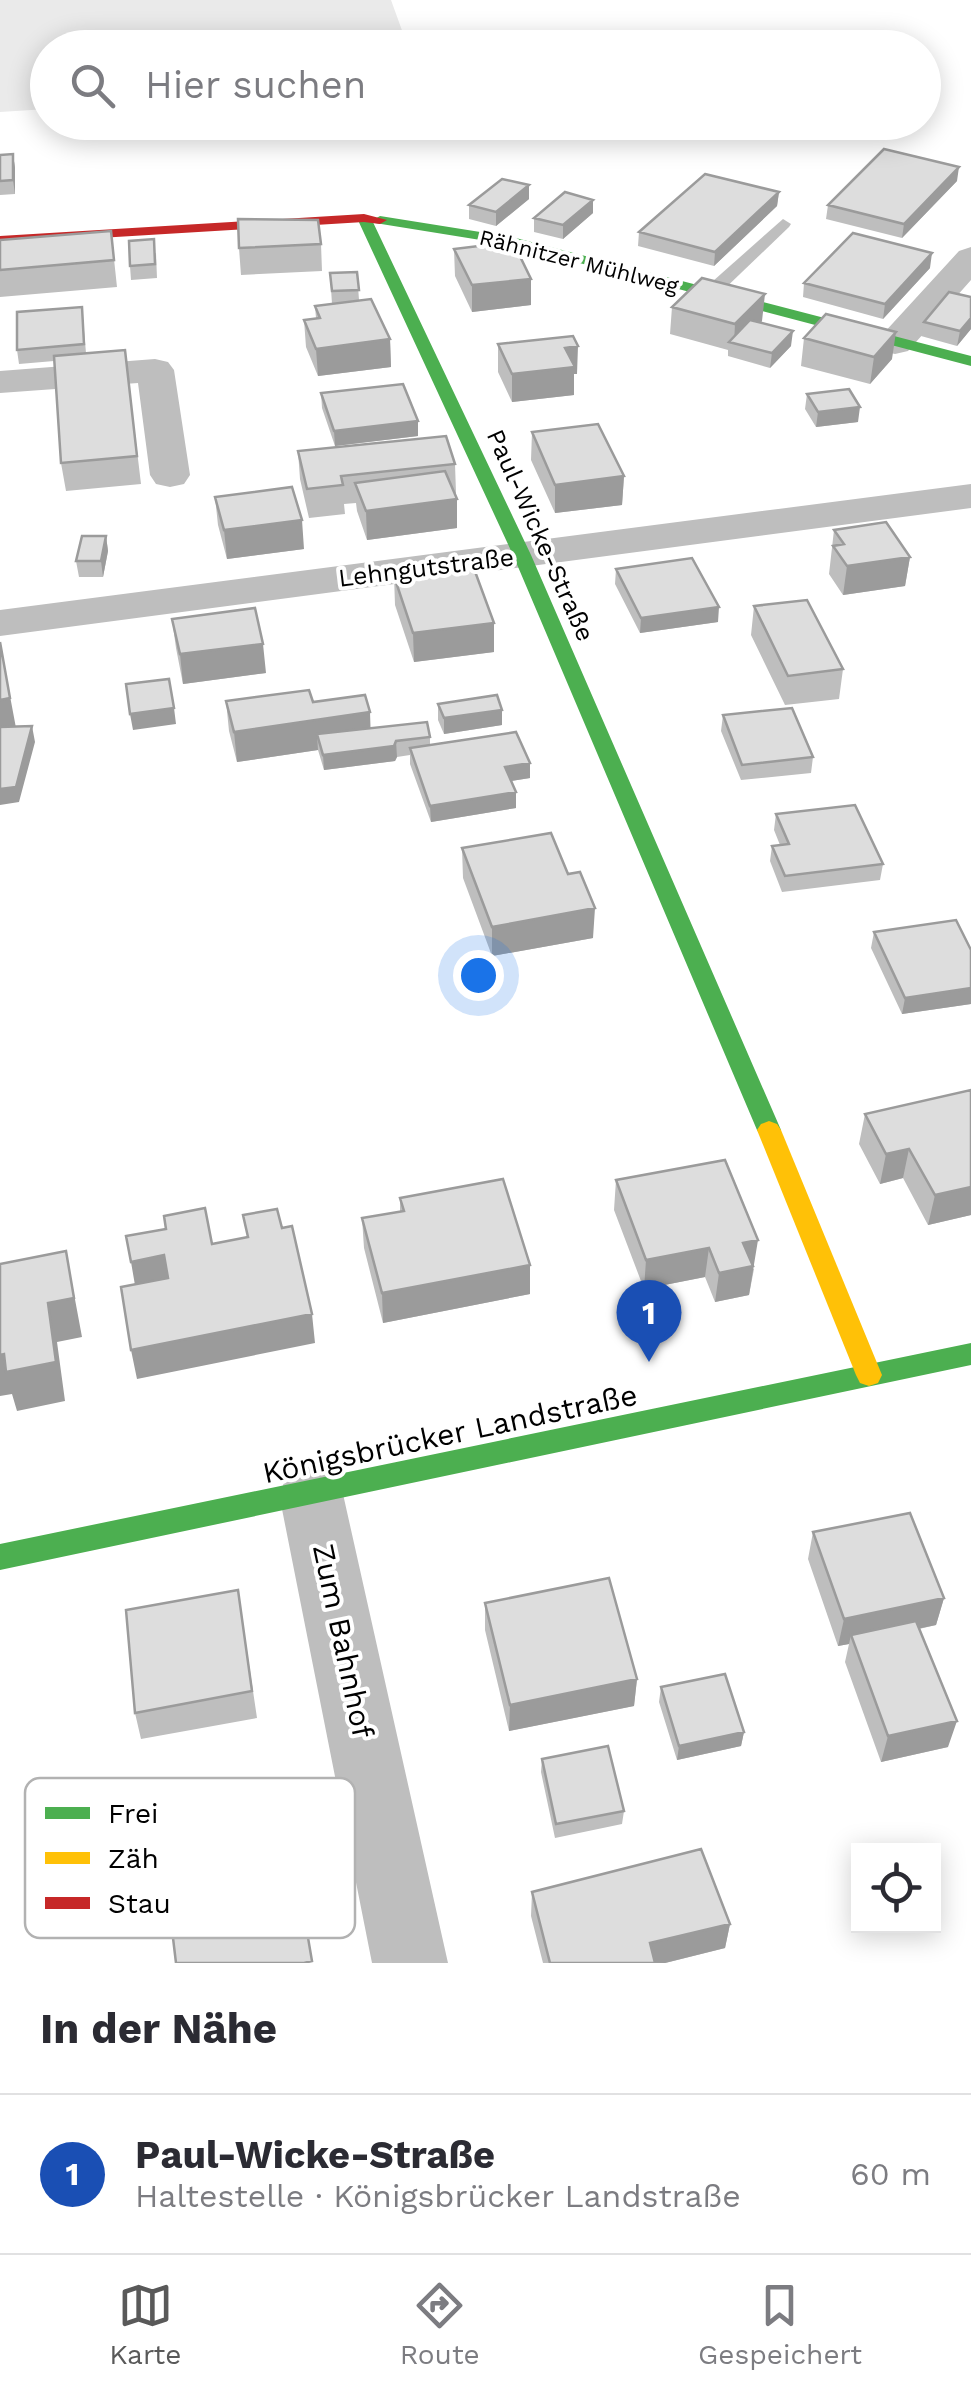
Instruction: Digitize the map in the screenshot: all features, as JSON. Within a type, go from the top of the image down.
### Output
[{"type":"street","name":"Rähnitzer Mühlweg","points":[[0,240],[364,218],[512,241],[971,361]]},
{"type":"street","name":"Paul-Wicke-Straße","points":[[364,218],[522,555],[838,1292],[869,1375]]},
{"type":"street","points":[[895,343],[971,258]]},
{"type":"street","points":[[0,382],[155,370],[170,475]]},
{"type":"street","name":"Lehngutstraße","points":[[0,624],[971,496]]},
{"type":"street","name":"Königsbrücker Landstraße","points":[[0,1558],[971,1354]]},
{"type":"street","name":"Zum Bahnhof","points":[[312,1494],[410,1963]]},
{"type":"lane","points":[[710,292],[784,224]]},
{"type":"shaded area","points":[[0,0],[391,0],[402,30],[30,30],[30,110],[0,112]]},
{"type":"building","points":[[884,149],[959,167],[904,224],[828,205]]},
{"type":"building","points":[[13,154],[13,180],[0,181],[0,155]]},
{"type":"building","points":[[705,174],[779,192],[715,252],[639,232]]},
{"type":"building","points":[[502,179],[529,185],[496,212],[469,205]]},
{"type":"building","points":[[565,192],[593,200],[563,225],[534,218]]},
{"type":"building","points":[[238,219],[318,220],[321,244],[239,248]]},
{"type":"building","points":[[111,231],[114,260],[0,270],[0,240]]},
{"type":"building","points":[[853,233],[932,253],[885,304],[804,283]]},
{"type":"building","points":[[154,239],[155,264],[130,266],[129,241]]},
{"type":"building","points":[[513,242],[531,279],[472,285],[454,249]]},
{"type":"building","points":[[357,272],[359,290],[332,291],[330,273]]},
{"type":"building","points":[[702,278],[765,294],[735,324],[672,307]]},
{"type":"building","points":[[949,292],[971,297],[971,318],[960,331],[924,322]]},
{"type":"building","points":[[371,299],[390,339],[316,349],[304,320],[320,318],[315,306]]},
{"type":"building","points":[[82,307],[84,344],[17,350],[17,312]]},
{"type":"building","points":[[826,314],[896,332],[874,357],[804,338]]},
{"type":"building","points":[[750,320],[793,331],[772,353],[729,342]]},
{"type":"building","points":[[573,336],[578,346],[565,348],[575,367],[512,374],[498,344]]},
{"type":"building","points":[[125,350],[137,456],[61,463],[54,356]]},
{"type":"building","points":[[403,384],[418,421],[334,431],[321,393]]},
{"type":"building","points":[[849,389],[860,407],[818,412],[807,394]]},
{"type":"building","points":[[598,424],[624,476],[555,485],[532,432]]},
{"type":"building","points":[[446,436],[455,464],[341,476],[343,485],[307,489],[298,451]]},
{"type":"building","points":[[445,471],[457,499],[366,511],[355,483]]},
{"type":"building","points":[[292,487],[302,520],[224,530],[215,497]]},
{"type":"building","points":[[886,522],[910,557],[847,566],[833,546],[844,544],[834,530]]},
{"type":"building","points":[[82,536],[106,536],[101,561],[76,561]]},
{"type":"building","points":[[692,558],[719,607],[641,618],[616,569]]},
{"type":"building","points":[[473,566],[494,623],[413,633],[394,576]]},
{"type":"building","points":[[807,600],[843,669],[788,676],[754,606]]},
{"type":"building","points":[[255,608],[263,644],[180,654],[172,619]]},
{"type":"building","points":[[0,642],[10,698],[0,700]]},
{"type":"building","points":[[169,679],[174,708],[130,714],[126,684]]},
{"type":"building","points":[[309,690],[313,702],[365,695],[370,712],[234,732],[226,701]]},
{"type":"building","points":[[497,695],[502,710],[444,718],[438,704]]},
{"type":"building","points":[[792,708],[813,757],[742,765],[723,715]]},
{"type":"building","points":[[427,722],[430,737],[323,755],[317,734]]},
{"type":"building","points":[[32,726],[16,787],[0,789],[0,727]]},
{"type":"building","points":[[516,732],[530,763],[505,767],[516,792],[430,806],[410,748]]},
{"type":"building","points":[[855,805],[883,864],[785,876],[772,846],[789,844],[776,814]]},
{"type":"building","points":[[551,833],[568,874],[580,872],[595,908],[492,927],[462,848]]},
{"type":"building","points":[[956,920],[971,950],[971,988],[905,998],[874,932]]},
{"type":"building","points":[[971,1090],[971,1187],[935,1195],[909,1149],[886,1154],[865,1114]]},
{"type":"building","points":[[725,1160],[758,1240],[743,1243],[753,1266],[719,1273],[709,1248],[646,1260],[616,1180]]},
{"type":"building","points":[[503,1179],[530,1265],[382,1293],[362,1218],[404,1211],[400,1198]]},
{"type":"building","points":[[205,1208],[212,1244],[248,1237],[243,1215],[277,1209],[282,1228],[292,1226],[312,1314],[131,1350],[121,1287],[168,1278],[164,1255],[131,1262],[126,1236],[166,1229],[164,1216]]},
{"type":"building","points":[[66,1251],[74,1298],[48,1303],[56,1362],[6,1372],[4,1354],[0,1355],[0,1264]]},
{"type":"building","points":[[910,1513],[944,1598],[844,1619],[813,1532]]},
{"type":"building","points":[[609,1578],[637,1679],[510,1705],[485,1603]]},
{"type":"building","points":[[238,1590],[252,1691],[135,1713],[126,1610]]},
{"type":"building","points":[[916,1621],[957,1721],[888,1736],[851,1635]]},
{"type":"building","points":[[725,1674],[744,1732],[679,1746],[661,1687]]},
{"type":"building","points":[[608,1746],[624,1811],[556,1824],[542,1759]]},
{"type":"building","points":[[701,1849],[730,1924],[650,1943],[655,1963],[550,1963],[532,1892]]},
{"type":"building","points":[[173,1938],[308,1938],[312,1961],[304,1963],[176,1963]]},
{"type":"traffic: fast","points":[[364,218],[522,555],[769,1130]]},
{"type":"traffic: fast","points":[[380,220],[512,241],[971,361]]},
{"type":"traffic: fast","points":[[0,1557],[971,1354]]},
{"type":"traffic: slow","points":[[769,1130],[869,1375]]},
{"type":"traffic: jam","points":[[0,240],[380,220]]},
{"type":"place","name":"Paul-Wicke-Straße","points":[[649,1362]]}]
